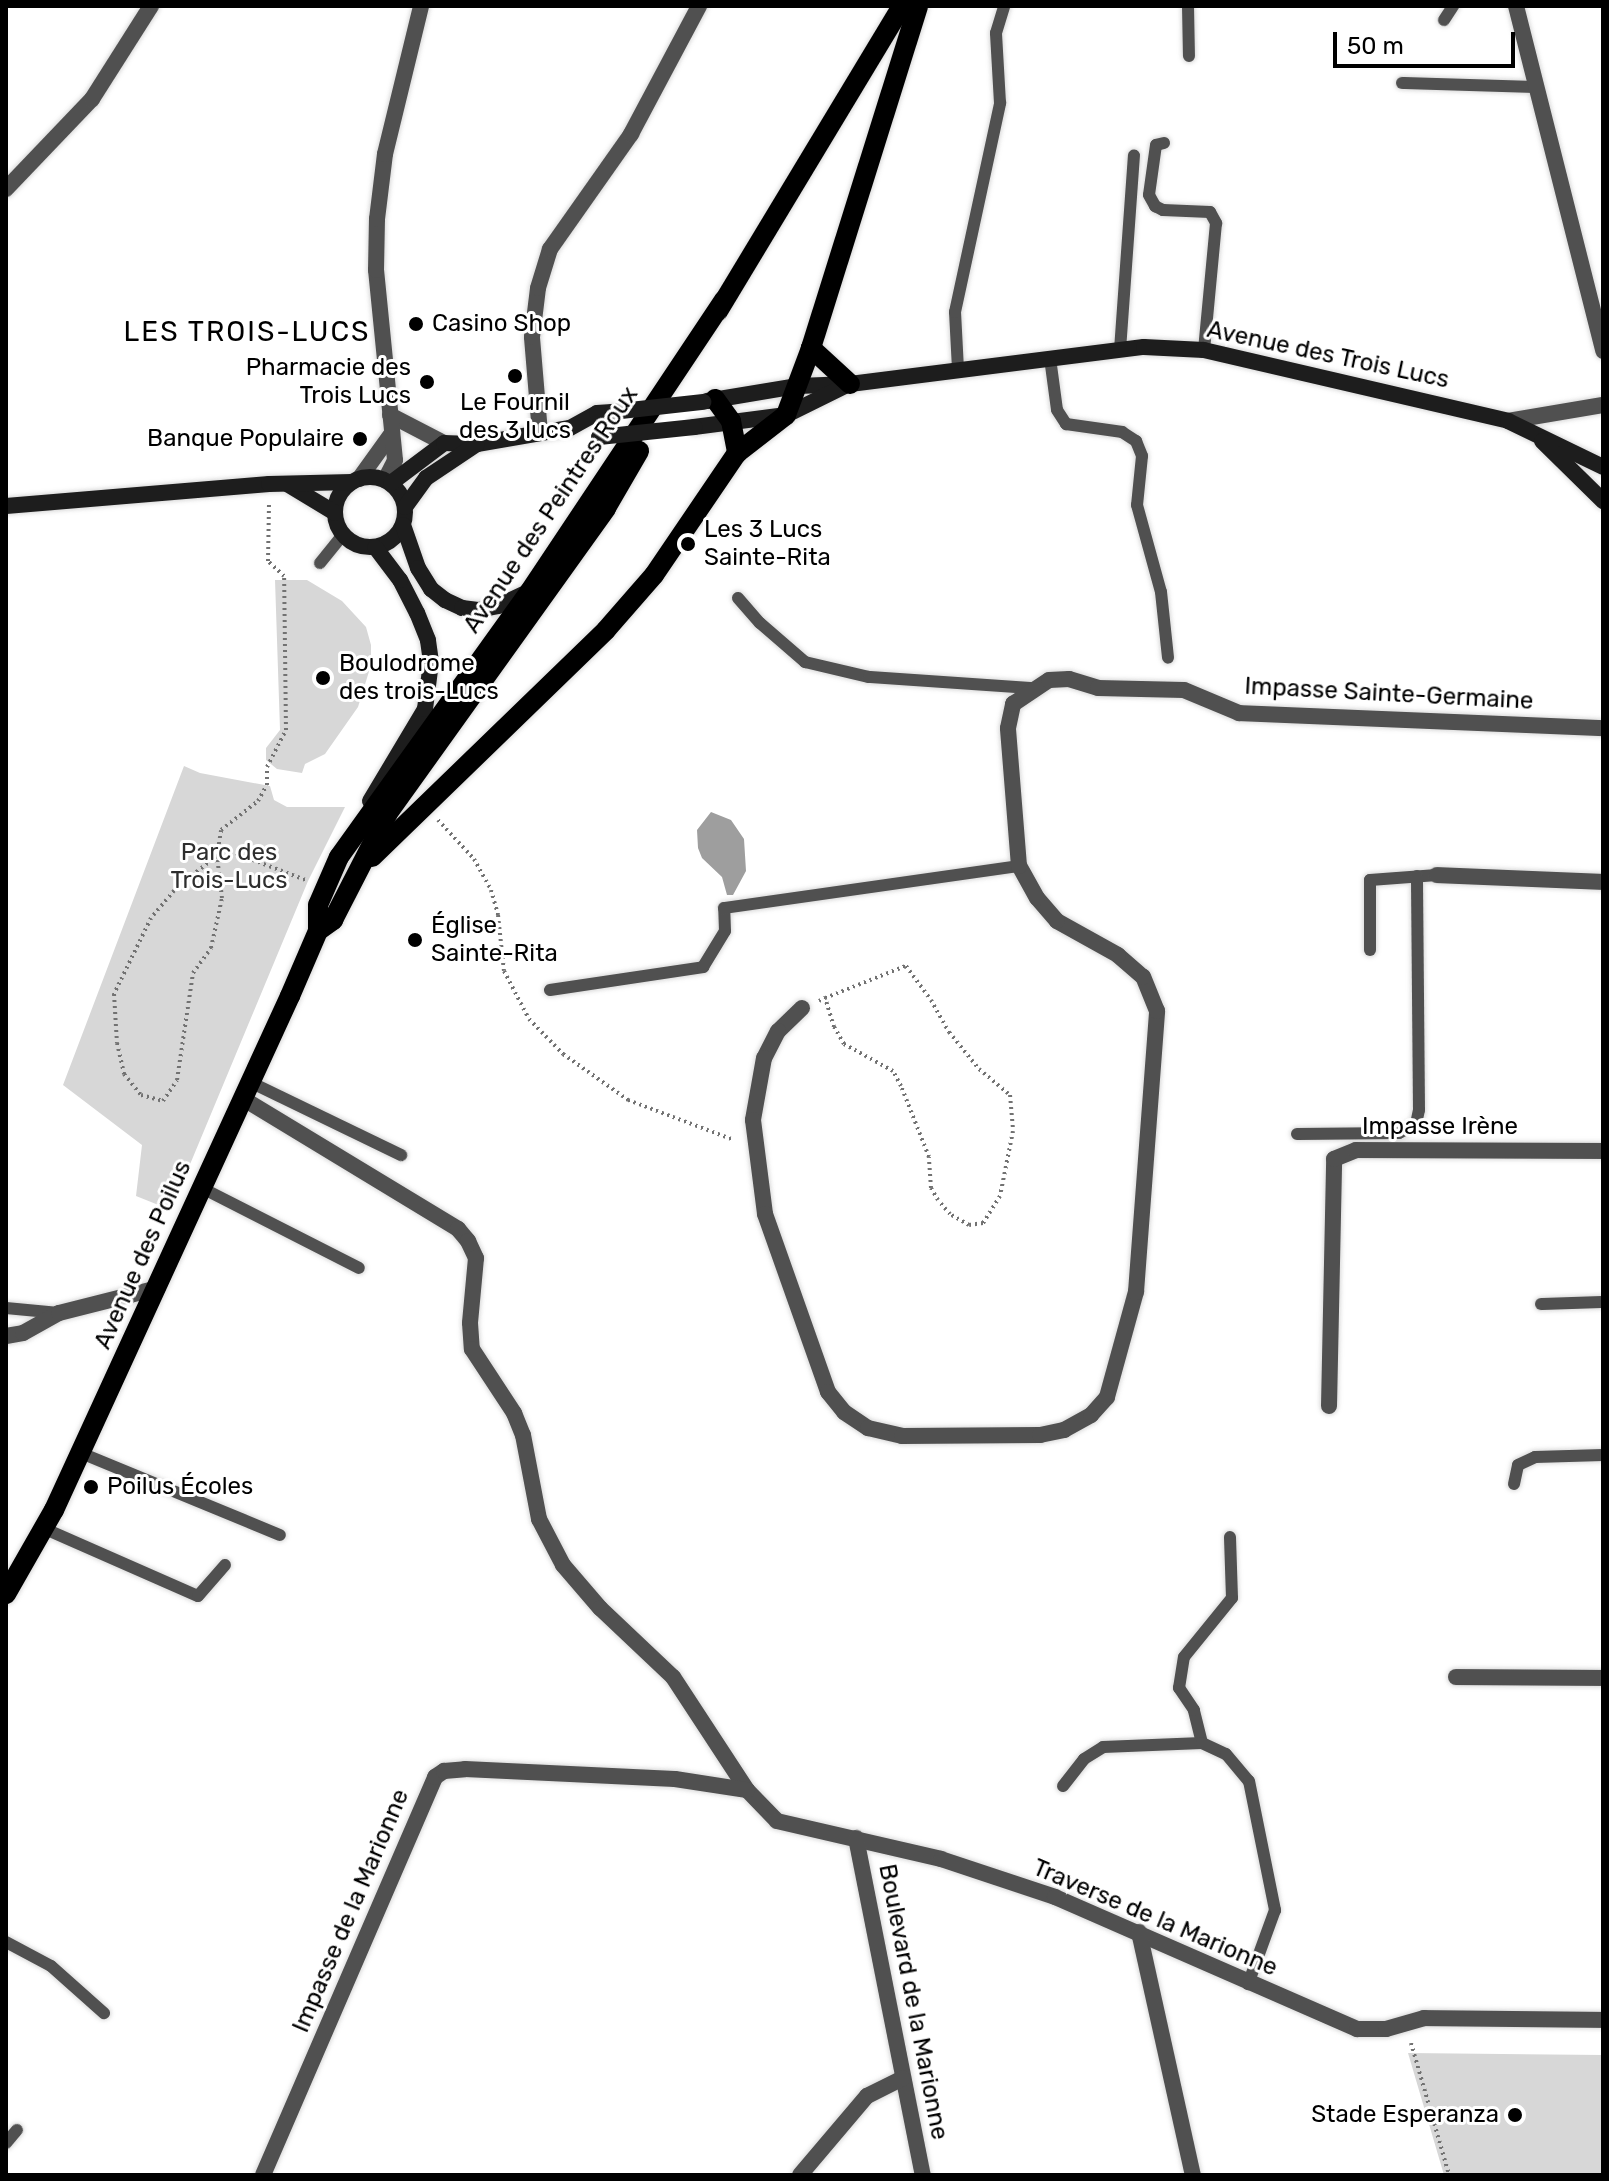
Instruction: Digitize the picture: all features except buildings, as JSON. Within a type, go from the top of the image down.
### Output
[{"type":"main road","name":"Avenue des Peintres Roux","points":[[360,868],[388,813],[606,508],[724,300],[902,6]]},
{"type":"main road","points":[[339,857],[360,868],[606,630],[654,575],[737,453],[786,415],[811,348],[918,6]]},
{"type":"main road","name":"Avenue des Peintres Roux","points":[[360,825],[530,591],[724,300]]},
{"type":"main road","name":"Avenue des Trois Lucs","points":[[570,428],[597,413],[709,401],[798,386],[850,384],[1144,347],[1204,350],[1366,385],[1508,421]]},
{"type":"main road","points":[[811,348],[850,384]]},
{"type":"main road","name":"Avenue des Trois Lucs","points":[[570,428],[599,437],[786,415],[850,384]]},
{"type":"main road","points":[[709,401],[731,421],[737,453]]},
{"type":"main road","points":[[1508,421],[1603,467]]},
{"type":"main road","points":[[6,506],[285,484],[356,480],[388,482],[444,443],[477,444],[570,428]]},
{"type":"main road","points":[[1537,437],[1603,501]]},
{"type":"main road","points":[[477,444],[426,478],[405,507],[403,525],[418,568],[431,589],[462,608],[478,610],[498,606],[530,591]]},
{"type":"main road","points":[[356,480],[339,495],[335,513],[343,535],[357,545],[375,547],[392,540],[403,525]]},
{"type":"main road","points":[[388,482],[405,507]]},
{"type":"main road","points":[[285,484],[335,513]]},
{"type":"main road","name":"Avenue des Poilus","points":[[6,1594],[81,1453],[158,1288],[318,931],[318,905],[339,857],[425,709],[431,674],[428,640],[400,580],[375,547]]},
{"type":"main road","name":"Avenue des Poilus","points":[[318,931],[333,920],[360,868]]},
{"type":"street","points":[[6,189],[92,99],[151,6]]},
{"type":"street","points":[[388,482],[395,460],[376,270],[377,219],[385,154],[421,6]]},
{"type":"street","points":[[540,433],[532,337],[538,288],[550,249],[631,134],[699,6]]},
{"type":"street","points":[[1516,6],[1603,351]]},
{"type":"street","name":"Avenue des Trois Lucs","points":[[1508,421],[1603,405]]},
{"type":"street","points":[[391,424],[444,443]]},
{"type":"street","points":[[356,480],[391,424]]},
{"type":"street","name":"Impasse Sainte-Germaine","points":[[1032,688],[1049,680],[1069,679],[1098,688],[1184,690],[1239,713],[1603,728]]},
{"type":"street","points":[[802,1008],[778,1031],[764,1058],[753,1120],[765,1214],[828,1392],[844,1412],[868,1428],[902,1436],[1040,1435],[1064,1430],[1091,1415],[1107,1397],[1136,1292],[1157,1011],[1143,977],[1118,955],[1057,921],[1037,898],[1019,866],[1008,728],[1013,704],[1032,688]]},
{"type":"street","points":[[1437,875],[1603,882]]},
{"type":"street","name":"Traverse de la Marionne","points":[[246,1090],[458,1229],[468,1241],[476,1258],[470,1323],[472,1349],[514,1413],[523,1435],[539,1519],[563,1565],[600,1608],[673,1677],[747,1790],[777,1821],[941,1859],[1026,1887],[1139,1932],[1248,1984],[1357,2029],[1386,2029],[1424,2018],[1603,2020]]},
{"type":"street","name":"Impasse Irène","points":[[1329,1406],[1334,1159],[1356,1150],[1603,1151]]},
{"type":"street","points":[[6,1336],[23,1333],[59,1313],[158,1288]]},
{"type":"street","points":[[1456,1677],[1603,1678]]},
{"type":"street","name":"Impasse de la Marionne","points":[[263,2175],[435,1777],[444,1771],[481,1770],[675,1779],[747,1790]]},
{"type":"street","name":"Boulevard de la Marionne","points":[[856,1838],[923,2175]]},
{"type":"street","points":[[1139,1932],[1193,2175]]},
{"type":"street","points":[[800,2175],[867,2096],[903,2078]]},
{"type":"lane","points":[[958,369],[955,312],[1000,103],[996,33],[1004,6]]},
{"type":"lane","points":[[1188,6],[1189,56]]},
{"type":"lane","points":[[1444,20],[1453,6]]},
{"type":"lane","points":[[1402,83],[1537,87]]},
{"type":"lane","points":[[1164,143],[1156,145],[1152,170],[1149,195],[1155,206],[1163,210],[1210,212],[1216,223],[1204,350]]},
{"type":"lane","points":[[1120,350],[1134,156]]},
{"type":"lane","points":[[1050,358],[1057,410],[1066,424],[1122,432],[1136,441],[1142,456],[1137,505],[1161,592],[1168,658]]},
{"type":"lane","points":[[320,563],[343,535]]},
{"type":"lane","points":[[738,598],[760,623],[805,662],[869,677],[1032,688]]},
{"type":"lane","points":[[550,990],[703,967],[725,931],[724,908],[1019,866]]},
{"type":"lane","points":[[1370,950],[1370,880],[1437,875]]},
{"type":"lane","points":[[1297,1134],[1399,1133],[1416,1124],[1419,1110],[1417,876]]},
{"type":"lane","points":[[246,1090],[401,1155]]},
{"type":"lane","points":[[202,1188],[359,1268]]},
{"type":"lane","points":[[1541,1304],[1603,1302]]},
{"type":"lane","points":[[6,1308],[59,1313]]},
{"type":"lane","points":[[81,1453],[280,1535]]},
{"type":"lane","points":[[1514,1484],[1518,1465],[1535,1457],[1603,1455]]},
{"type":"lane","points":[[43,1528],[198,1596],[225,1565]]},
{"type":"lane","points":[[1202,1743],[1194,1710],[1179,1688],[1184,1657],[1232,1598],[1230,1537]]},
{"type":"lane","points":[[1063,1786],[1084,1759],[1103,1747],[1202,1743],[1226,1754],[1249,1781],[1275,1910],[1248,1984]]},
{"type":"lane","points":[[6,1942],[51,1966],[104,2013]]},
{"type":"lane","points":[[6,2143],[17,2130]]},
{"type":"path","points":[[217,856],[178,886],[151,918],[114,994],[117,1043],[124,1074],[141,1095],[163,1101],[177,1080],[193,973],[211,948],[222,898],[217,856],[221,830],[258,801],[267,785],[267,767],[286,730],[284,576],[268,561],[269,516]]},
{"type":"path","points":[[219,847],[308,881],[318,905]]},
{"type":"path","points":[[802,1008],[825,998],[906,966],[949,1032],[979,1069],[1010,1095],[1013,1131],[1000,1196],[983,1223],[969,1225],[950,1214],[938,1200],[931,1188],[929,1157],[893,1071],[844,1044],[834,1027],[825,998]]},
{"type":"path","points":[[1405,2023],[1449,2175]]},
{"type":"green space","name":"Boulodrome des trois-Lucs","points":[[275,580],[307,580],[342,601],[366,627],[371,645],[371,665],[358,707],[325,754],[305,764],[302,773],[277,769],[266,760],[266,748],[280,730]]},
{"type":"green space","name":"Parc des Trois-Lucs","points":[[184,766],[200,773],[270,786],[274,800],[287,807],[345,807],[308,881],[171,1210],[136,1196],[142,1145],[63,1085]]},
{"type":"green space","name":"Stade Esperanza","points":[[1408,2053],[1603,2055],[1603,2175],[1444,2175]]},
{"type":"shaded area","points":[[711,812],[731,820],[744,839],[746,871],[733,895],[727,895],[722,877],[702,858],[698,848],[697,830]]},
{"type":"place","name":"Casino Shop","points":[[416,324]]},
{"type":"place","name":"Le Fournil des 3 lucs","points":[[515,376]]},
{"type":"place","name":"Pharmacie des Trois Lucs","points":[[427,382]]},
{"type":"place","name":"Banque Populaire","points":[[360,439]]},
{"type":"place","name":"Les 3 Lucs Sainte-Rita","points":[[688,544]]},
{"type":"place","name":"Boulodrome des trois-Lucs","points":[[323,678]]},
{"type":"place","name":"Église Sainte-Rita","points":[[415,940]]},
{"type":"place","name":"Poilus Écoles","points":[[91,1487]]},
{"type":"place","name":"Stade Esperanza","points":[[1515,2115]]},
{"type":"district","name":"LES TROIS-LUCS","points":[[247,332]]}]
